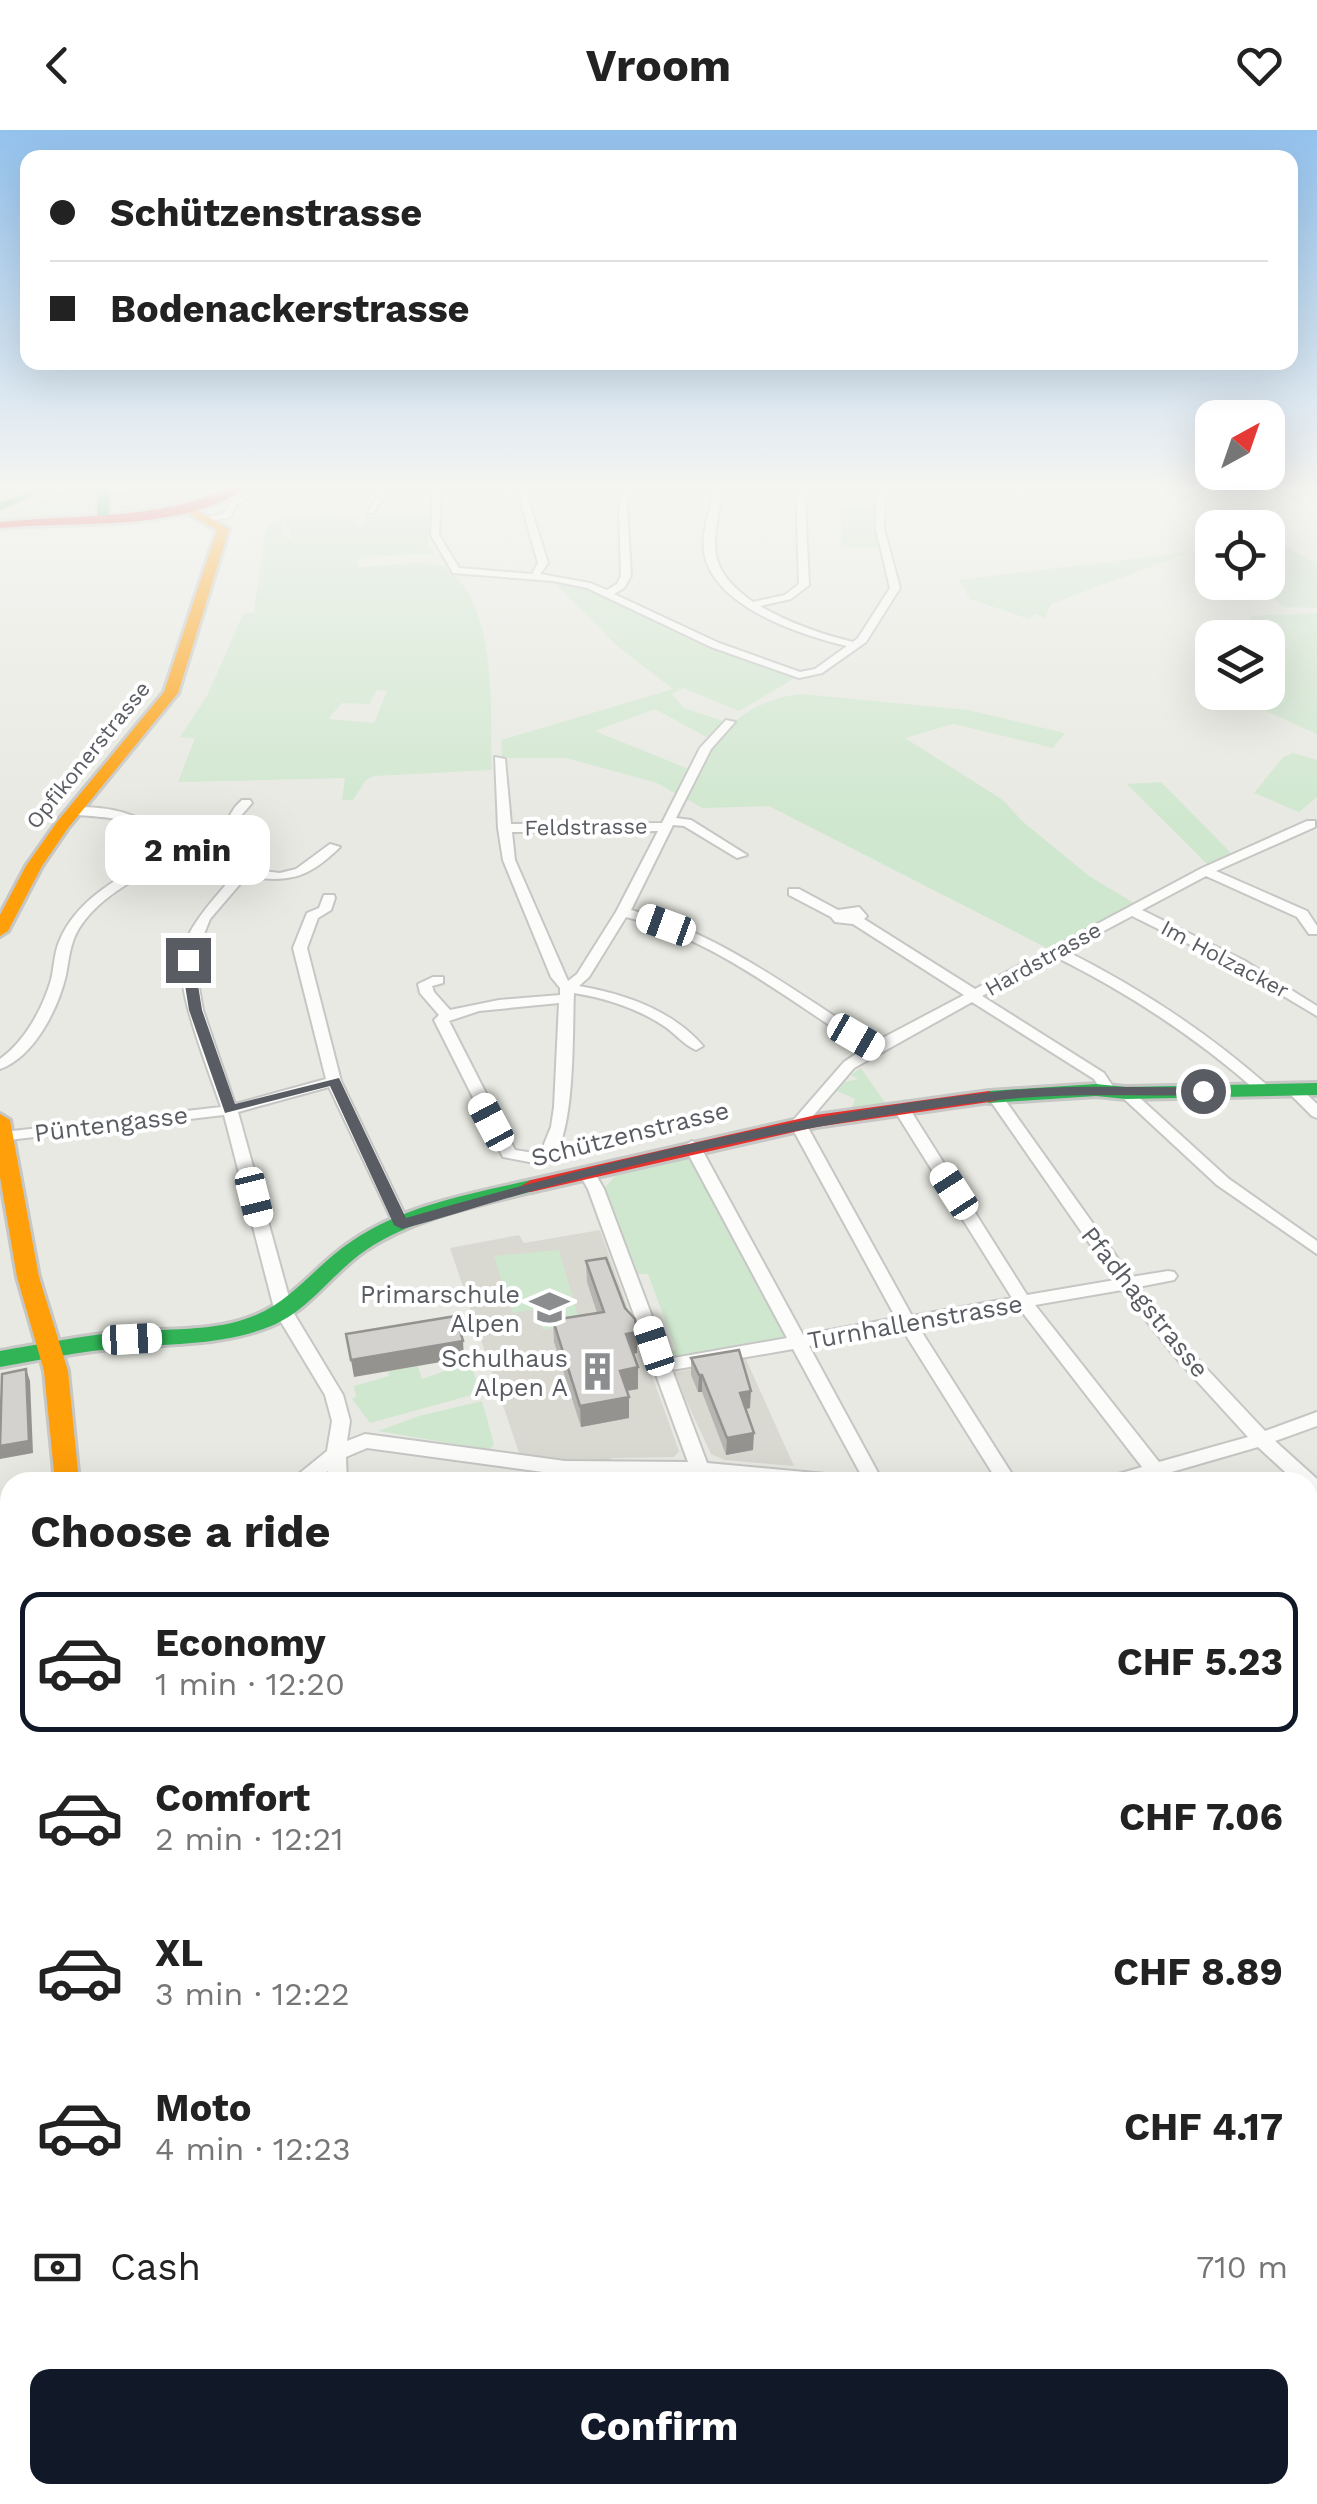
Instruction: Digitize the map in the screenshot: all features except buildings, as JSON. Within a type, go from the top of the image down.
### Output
[{"type":"main road","name":"Opfikonerstrasse","points":[[0,931],[34,866],[176,682],[203,595]]},
{"type":"main road","name":"Schützenstrasse","points":[[0,1359],[220,1332],[256,1324],[284,1312],[352,1250],[402,1225],[551,1170],[587,1172],[798,1124],[994,1096],[1116,1090],[1305,1090]]},
{"type":"main road","points":[[2,1128],[6,1179],[28,1278],[52,1350],[66,1472]]},
{"type":"street","points":[[615,595],[715,646],[799,675],[818,671],[855,645],[866,635],[890,595]]},
{"type":"street","points":[[738,595],[800,629],[855,645]]},
{"type":"street","points":[[752,605],[790,595]]},
{"type":"street","points":[[566,994],[582,977],[623,912],[706,748],[730,722]]},
{"type":"street","points":[[499,760],[509,860],[566,994],[562,1107],[551,1170],[518,1158],[504,1146],[440,1020],[446,1014],[566,994],[596,992],[684,1033],[696,1046]]},
{"type":"street","points":[[203,868],[218,852],[237,810],[246,803]]},
{"type":"street","points":[[74,810],[102,812],[134,821],[157,836],[168,860]]},
{"type":"street","points":[[668,824],[687,823],[742,855]]},
{"type":"street","name":"Feldstrasse","points":[[504,828],[668,824]]},
{"type":"street","name":"Hardstrasse","points":[[798,1124],[849,1065],[875,1048],[1131,910],[1311,824]]},
{"type":"street","points":[[0,1066],[12,1059],[40,1018],[57,982],[66,942],[82,917],[105,896],[168,860],[243,873],[291,875],[334,847]]},
{"type":"street","points":[[1206,872],[1302,914],[1314,930]]},
{"type":"street","points":[[243,873],[204,918],[188,960],[196,1010],[230,1110],[284,1312],[334,1396],[341,1421],[337,1472]]},
{"type":"street","points":[[794,892],[836,914],[854,910],[860,916],[856,920],[1088,1068],[1223,1182],[1317,1249]]},
{"type":"street","points":[[329,898],[325,910],[312,916],[300,948],[334,1081],[402,1225]]},
{"type":"street","points":[[1302,914],[1317,905]]},
{"type":"street","name":"Im Holzacker","points":[[1131,910],[1240,964],[1317,1012]]},
{"type":"street","points":[[623,912],[666,925],[733,957],[781,984],[875,1048]]},
{"type":"street","points":[[1055,950],[1172,1014],[1217,1046],[1264,1090]]},
{"type":"street","points":[[438,980],[425,984],[427,993],[446,1014]]},
{"type":"street","name":"Püntengasse","points":[[2,1128],[230,1110],[334,1081]]},
{"type":"street","points":[[1305,1090],[1317,1113]]},
{"type":"street","name":"Pfadhagstrasse","points":[[994,1096],[1126,1283],[1259,1440],[1296,1472]]},
{"type":"street","points":[[900,1108],[1023,1302],[1155,1472],[1317,1419]]},
{"type":"street","points":[[798,1124],[908,1324],[1002,1472]]},
{"type":"street","points":[[692,1146],[869,1472]]},
{"type":"street","points":[[587,1172],[701,1472]]},
{"type":"street","name":"Turnhallenstrasse","points":[[661,1366],[1168,1276]]},
{"type":"street","points":[[314,1472],[336,1454],[365,1442],[565,1468],[634,1472]]},
{"type":"shaded area","name":"Primarschule Alpen","points":[[600,1230],[679,1451],[674,1457],[612,1458],[604,1463],[520,1456],[450,1248],[519,1235],[524,1243]]},
{"type":"shaded area","points":[[745,1357],[794,1466],[725,1460],[711,1454],[673,1373]]},
{"type":"green space","points":[[256,595],[468,595],[483,630],[488,659],[492,770],[374,776],[366,780],[353,800],[342,800],[345,778],[178,782],[195,738],[180,737],[207,696],[243,614],[254,613]],"holes":[[[377,690],[387,691],[374,723],[328,719],[342,703],[369,704]]]},
{"type":"green space","points":[[567,595],[601,595],[702,644],[795,678],[739,711],[683,688],[672,694],[684,708],[723,721],[708,738],[655,709],[595,731],[691,770],[678,795],[657,783],[566,758],[502,758],[501,740],[673,689],[618,647]]},
{"type":"green space","points":[[968,595],[1076,595],[1051,604],[1045,618],[1035,614],[1029,619],[970,599]]},
{"type":"green space","points":[[1285,595],[1317,595],[1317,608],[1283,607],[1275,600],[1285,600]]},
{"type":"green space","points":[[1317,613],[1317,734],[1264,710],[1285,710],[1285,620],[1250,620],[1251,616]]},
{"type":"green space","points":[[801,694],[968,710],[1065,733],[1053,748],[953,724],[905,738],[1003,800],[1022,821],[1089,876],[1134,903],[1047,948],[769,806],[702,808],[685,798],[705,759],[728,728],[758,706]]},
{"type":"green space","points":[[1293,753],[1317,760],[1317,797],[1299,812],[1254,793],[1283,757]]},
{"type":"green space","points":[[1161,782],[1231,853],[1207,864],[1127,784]]},
{"type":"green space","points":[[861,1068],[886,1104],[851,1110],[855,1099],[837,1091],[845,1082],[858,1079],[851,1075]]},
{"type":"green space","points":[[679,1157],[694,1161],[788,1338],[667,1360],[663,1353],[676,1350],[648,1274],[638,1274],[605,1187],[617,1174]]},
{"type":"green space","points":[[559,1250],[580,1323],[543,1330],[536,1311],[543,1308],[512,1313],[494,1256]]},
{"type":"green space","points":[[467,1363],[469,1369],[473,1368],[479,1393],[370,1423],[352,1399],[356,1397],[354,1386],[389,1376],[388,1371],[418,1366],[422,1379]]},
{"type":"green space","points":[[482,1401],[494,1444],[490,1450],[378,1431],[419,1416]]},
{"type":"traffic: fast","points":[[989,1097],[1096,1090],[1126,1093],[1317,1089]]},
{"type":"traffic: fast","points":[[0,1359],[105,1342],[211,1334],[246,1327],[290,1306],[346,1255],[377,1234],[442,1208],[531,1186]]},
{"type":"traffic: slow","points":[[0,931],[34,866],[62,825],[171,693],[202,595]]},
{"type":"traffic: slow","points":[[0,1120],[28,1277],[56,1371],[66,1472]]},
{"type":"traffic: jam","points":[[531,1186],[816,1121],[989,1097]]},
{"type":"place","name":"Primarschule Alpen","points":[[550,1308]]},
{"type":"place","name":"Schulhaus Alpen A","points":[[598,1372]]},
{"type":"route","points":[[188,960],[196,1010],[230,1110],[334,1081],[402,1225],[738,1134],[959,1099],[1107,1088],[1126,1092],[1203,1091]]}]
